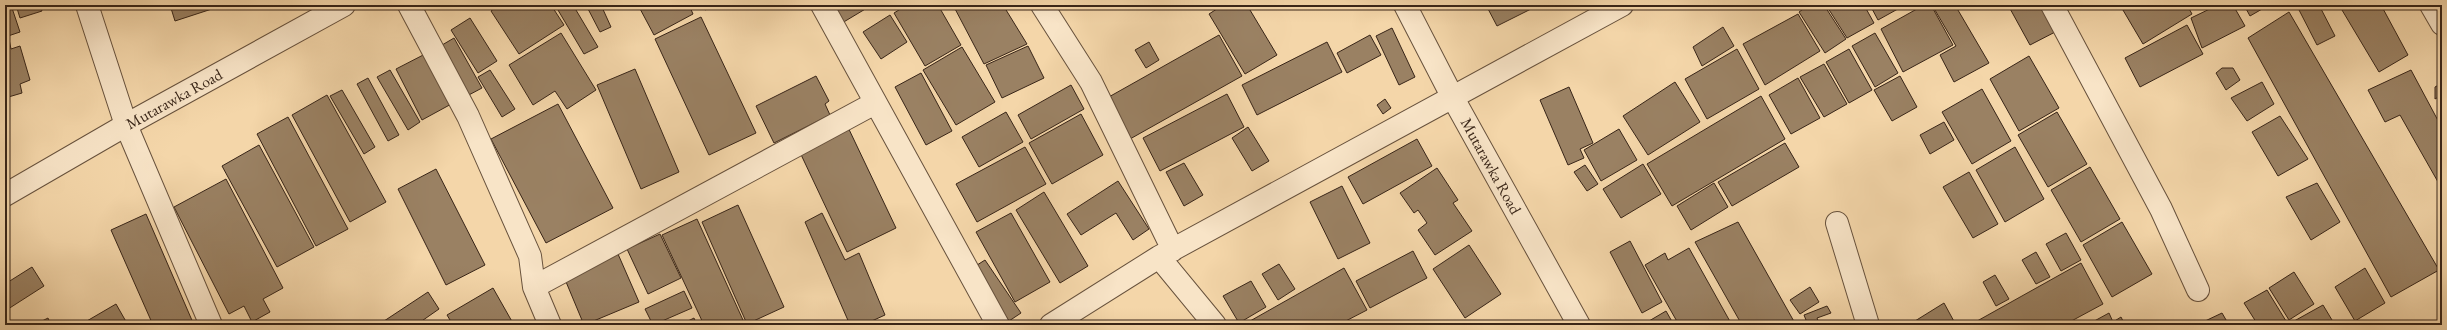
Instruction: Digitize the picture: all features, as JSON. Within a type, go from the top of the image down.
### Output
[{"type":"street","points":[[87,5],[126,125],[211,325]]},
{"type":"street","name":"Mutarawka Road","points":[[5,196],[126,125],[344,5]]},
{"type":"street","points":[[409,5],[468,116],[530,256],[534,287],[550,325]]},
{"type":"street","points":[[822,5],[998,325]]},
{"type":"street","points":[[1042,5],[1091,82],[1166,253],[1215,325]]},
{"type":"street","name":"Mutarawka Road","points":[[1405,5],[1453,98],[1579,325]]},
{"type":"street","points":[[1051,325],[1166,253],[1622,5]]},
{"type":"street","points":[[2052,5],[2161,209],[2198,290]]},
{"type":"street","points":[[2431,5],[2442,24]]},
{"type":"street","points":[[534,287],[875,103]]},
{"type":"street","points":[[1837,223],[1868,325]]},
{"type":"building","points":[[5,5],[11,5],[20,32],[5,37]]},
{"type":"building","points":[[16,5],[40,5],[42,11],[20,18]]},
{"type":"building","points":[[170,5],[221,5],[221,6],[175,21]]},
{"type":"building","points":[[499,5],[551,5],[564,25],[519,54],[491,11]]},
{"type":"building","points":[[555,5],[573,5],[598,47],[584,54]]},
{"type":"building","points":[[586,5],[601,5],[611,27],[600,32]]},
{"type":"building","points":[[638,5],[689,5],[693,14],[654,35]]},
{"type":"building","points":[[703,5],[714,5],[705,10]]},
{"type":"building","points":[[831,5],[872,5],[842,23]]},
{"type":"building","points":[[907,5],[938,5],[961,45],[925,66],[894,13]]},
{"type":"building","points":[[953,5],[1003,5],[1027,44],[984,64]]},
{"type":"building","points":[[1223,5],[1247,5],[1277,55],[1245,74],[1209,14]]},
{"type":"building","points":[[1486,5],[1539,5],[1497,26]]},
{"type":"building","points":[[1809,5],[1824,5],[1846,39],[1825,53],[1799,12]]},
{"type":"building","points":[[1826,5],[1864,5],[1874,23],[1847,38]]},
{"type":"building","points":[[1870,5],[1905,5],[1878,20]]},
{"type":"building","points":[[1924,5],[1931,5],[1953,45],[1903,72],[1881,29]]},
{"type":"building","points":[[1932,5],[1955,5],[1989,63],[1954,82],[1940,55],[1956,46]]},
{"type":"building","points":[[2008,5],[2045,5],[2059,30],[2030,45]]},
{"type":"building","points":[[2120,5],[2187,5],[2192,14],[2143,44]]},
{"type":"building","points":[[2190,5],[2202,5],[2192,9]]},
{"type":"building","points":[[2218,5],[2233,5],[2245,26],[2202,48],[2191,18]]},
{"type":"building","points":[[2244,5],[2269,5],[2250,16]]},
{"type":"building","points":[[2304,5],[2319,5],[2335,36],[2317,45],[2298,8]]},
{"type":"building","points":[[2339,5],[2381,5],[2408,55],[2379,72]]},
{"type":"building","points":[[2289,12],[2439,270],[2391,297],[2248,38]]},
{"type":"building","points":[[1798,14],[1820,51],[1765,85],[1743,44]]},
{"type":"building","points":[[890,15],[907,42],[881,59],[863,32]]},
{"type":"building","points":[[701,17],[756,133],[709,155],[655,39]]},
{"type":"building","points":[[470,18],[497,61],[478,73],[451,30]]},
{"type":"building","points":[[2187,25],[2203,54],[2140,87],[2125,58]]},
{"type":"building","points":[[1723,27],[1734,46],[1702,66],[1693,47]]},
{"type":"building","points":[[1392,28],[1415,77],[1399,85],[1376,36]]},
{"type":"building","points":[[561,33],[596,90],[567,109],[555,91],[533,105],[509,65]]},
{"type":"building","points":[[1875,33],[1898,73],[1875,87],[1852,46]]},
{"type":"building","points":[[1219,35],[1242,76],[1130,139],[1107,98]]},
{"type":"building","points":[[1370,35],[1381,55],[1347,73],[1337,53]]},
{"type":"building","points":[[454,38],[482,88],[465,97],[437,48]]},
{"type":"building","points":[[9,39],[11,49],[20,46],[30,80],[20,84],[22,93],[5,98],[5,40]]},
{"type":"building","points":[[1149,42],[1159,60],[1146,68],[1135,50]]},
{"type":"building","points":[[1327,42],[1342,72],[1257,115],[1242,85]]},
{"type":"building","points":[[1028,46],[1044,78],[1002,98],[986,65]]},
{"type":"building","points":[[962,47],[995,102],[956,125],[923,70]]},
{"type":"building","points":[[1737,49],[1759,89],[1707,119],[1685,79]]},
{"type":"building","points":[[1849,49],[1872,90],[1849,103],[1826,62]]},
{"type":"building","points":[[429,52],[455,102],[422,120],[396,69]]},
{"type":"building","points":[[2029,56],[2059,108],[2019,131],[1990,79]]},
{"type":"building","points":[[1824,64],[1847,104],[1824,117],[1800,77]]},
{"type":"building","points":[[2222,68],[2233,68],[2240,80],[2226,90],[2216,73]]},
{"type":"building","points":[[635,69],[679,172],[641,189],[597,85]]},
{"type":"building","points":[[390,70],[420,122],[408,130],[377,77]]},
{"type":"building","points":[[490,70],[515,109],[502,117],[478,77]]},
{"type":"building","points":[[2411,70],[2442,128],[2442,189],[2400,115],[2385,122],[2368,90]]},
{"type":"building","points":[[921,73],[952,131],[926,145],[895,87]]},
{"type":"building","points":[[816,76],[829,101],[825,104],[830,115],[774,143],[756,106]]},
{"type":"building","points":[[1900,76],[1917,107],[1892,121],[1874,90]]},
{"type":"building","points":[[368,78],[399,135],[388,141],[357,84]]},
{"type":"building","points":[[1798,78],[1820,118],[1791,134],[1769,95]]},
{"type":"building","points":[[1675,82],[1700,122],[1648,155],[1623,116]]},
{"type":"building","points":[[2262,82],[2274,104],[2247,121],[2231,98]]},
{"type":"building","points":[[2442,83],[2442,95],[2435,99],[2435,87]]},
{"type":"building","points":[[1071,85],[1084,109],[1031,139],[1018,115]]},
{"type":"building","points":[[1569,87],[1593,143],[1580,149],[1584,158],[1568,165],[1540,100]]},
{"type":"building","points":[[1982,89],[2011,141],[1972,164],[1942,112]]},
{"type":"building","points":[[342,90],[375,147],[364,154],[330,96]]},
{"type":"building","points":[[1227,94],[1244,127],[1160,171],[1143,138]]},
{"type":"building","points":[[327,95],[386,202],[350,222],[292,115]]},
{"type":"building","points":[[1761,96],[1785,139],[1672,206],[1647,164]]},
{"type":"building","points":[[1385,99],[1391,108],[1383,114],[1377,105]]},
{"type":"building","points":[[558,104],[613,208],[546,243],[491,139]]},
{"type":"building","points":[[1006,112],[1023,142],[979,167],[962,137]]},
{"type":"building","points":[[2057,112],[2087,164],[2048,187],[2018,135]]},
{"type":"building","points":[[1081,114],[1103,155],[1052,184],[1029,143]]},
{"type":"building","points":[[2280,116],[2308,159],[2278,176],[2252,132]]},
{"type":"building","points":[[288,117],[348,229],[316,246],[257,134]]},
{"type":"building","points":[[845,121],[896,228],[847,252],[796,144]]},
{"type":"building","points":[[1944,122],[1954,140],[1930,154],[1920,135]]},
{"type":"building","points":[[1248,127],[1269,161],[1252,171],[1232,138]]},
{"type":"building","points":[[1619,129],[1637,160],[1601,181],[1584,150]]},
{"type":"building","points":[[1417,139],[1432,166],[1363,204],[1348,177]]},
{"type":"building","points":[[1785,143],[1799,167],[1732,206],[1718,182]]},
{"type":"building","points":[[259,145],[314,247],[277,267],[222,166]]},
{"type":"building","points":[[1025,147],[1046,184],[977,222],[956,184]]},
{"type":"building","points":[[2015,147],[2044,199],[2005,222],[1976,170]]},
{"type":"building","points":[[1184,163],[1203,195],[1184,206],[1166,172]]},
{"type":"building","points":[[1643,164],[1661,194],[1621,218],[1603,189]]},
{"type":"building","points":[[1585,165],[1598,184],[1587,191],[1574,172]]},
{"type":"building","points":[[2090,167],[2120,219],[2081,242],[2051,190]]},
{"type":"building","points":[[1437,168],[1458,200],[1453,203],[1472,231],[1435,255],[1418,230],[1427,223],[1418,210],[1414,213],[1400,193]]},
{"type":"building","points":[[436,169],[485,265],[446,285],[398,189]]},
{"type":"building","points":[[1969,172],[1998,224],[1973,238],[1943,187]]},
{"type":"building","points":[[226,179],[283,288],[263,299],[270,312],[252,322],[244,306],[229,314],[174,207]]},
{"type":"building","points":[[1118,181],[1149,229],[1133,240],[1116,213],[1081,235],[1067,214]]},
{"type":"building","points":[[1714,183],[1728,207],[1691,230],[1677,206]]},
{"type":"building","points":[[2317,183],[2340,222],[2311,240],[2286,197]]},
{"type":"building","points":[[1342,186],[1370,243],[1338,259],[1310,202]]},
{"type":"building","points":[[1044,192],[1088,266],[1060,283],[1016,210]]},
{"type":"building","points":[[738,205],[784,307],[747,324],[702,222]]},
{"type":"building","points":[[822,213],[845,260],[859,253],[885,315],[863,325],[850,325],[805,222]]},
{"type":"building","points":[[1011,213],[1050,282],[1015,302],[976,232]]},
{"type":"building","points":[[146,214],[194,325],[153,325],[111,230]]},
{"type":"building","points":[[697,219],[743,320],[732,325],[704,325],[662,235]]},
{"type":"building","points":[[1738,222],[1796,325],[1742,325],[1695,242]]},
{"type":"building","points":[[2122,222],[2152,274],[2112,297],[2083,245]]},
{"type":"building","points":[[2066,233],[2081,260],[2061,271],[2046,244]]},
{"type":"building","points":[[660,234],[681,278],[648,294],[627,249]]},
{"type":"building","points":[[1630,241],[1662,302],[1642,313],[1610,252]]},
{"type":"building","points":[[1469,245],[1501,294],[1465,318],[1433,269]]},
{"type":"building","points":[[1689,248],[1732,325],[1679,325],[1645,265],[1665,253],[1668,260]]},
{"type":"building","points":[[1413,251],[1427,278],[1370,308],[1356,281]]},
{"type":"building","points":[[2036,252],[2050,277],[2036,284],[2022,260]]},
{"type":"building","points":[[618,254],[639,302],[584,325],[564,277]]},
{"type":"building","points":[[985,260],[1021,313],[1009,321],[974,267]]},
{"type":"building","points":[[2081,263],[2103,304],[2064,325],[1970,325]]},
{"type":"building","points":[[1279,264],[1295,289],[1278,300],[1262,274]]},
{"type":"building","points":[[32,267],[44,286],[5,311],[5,284]]},
{"type":"building","points":[[1344,268],[1367,310],[1338,325],[1243,325]]},
{"type":"building","points":[[2365,268],[2385,303],[2355,321],[2335,287]]},
{"type":"building","points":[[2294,272],[2314,304],[2289,320],[2269,288]]},
{"type":"building","points":[[1995,275],[2009,299],[1996,306],[1983,282]]},
{"type":"building","points":[[1251,281],[1266,307],[1239,323],[1223,296]]},
{"type":"building","points":[[1810,287],[1819,302],[1800,314],[1790,300]]},
{"type":"building","points":[[493,288],[514,325],[453,325],[447,315]]},
{"type":"building","points":[[2267,290],[2286,321],[2280,325],[2258,325],[2244,303]]},
{"type":"building","points":[[684,291],[692,308],[653,325],[645,309]]},
{"type":"building","points":[[428,292],[439,309],[416,325],[378,325]]},
{"type":"building","points":[[1944,303],[1956,325],[1917,325],[1915,321]]},
{"type":"building","points":[[116,304],[128,325],[80,325]]},
{"type":"building","points":[[2323,305],[2335,325],[2287,325]]},
{"type":"building","points":[[1827,306],[1831,313],[1817,318],[1819,323],[1808,325],[1804,315]]},
{"type":"building","points":[[1666,311],[1674,325],[1651,325],[1649,321]]},
{"type":"building","points":[[2109,313],[2113,322],[2121,317],[2125,325],[2087,325]]},
{"type":"building","points":[[2222,313],[2229,325],[2204,325],[2203,322]]},
{"type":"building","points":[[48,318],[51,325],[34,325]]},
{"type":"building","points":[[694,318],[697,325],[680,325]]}]
